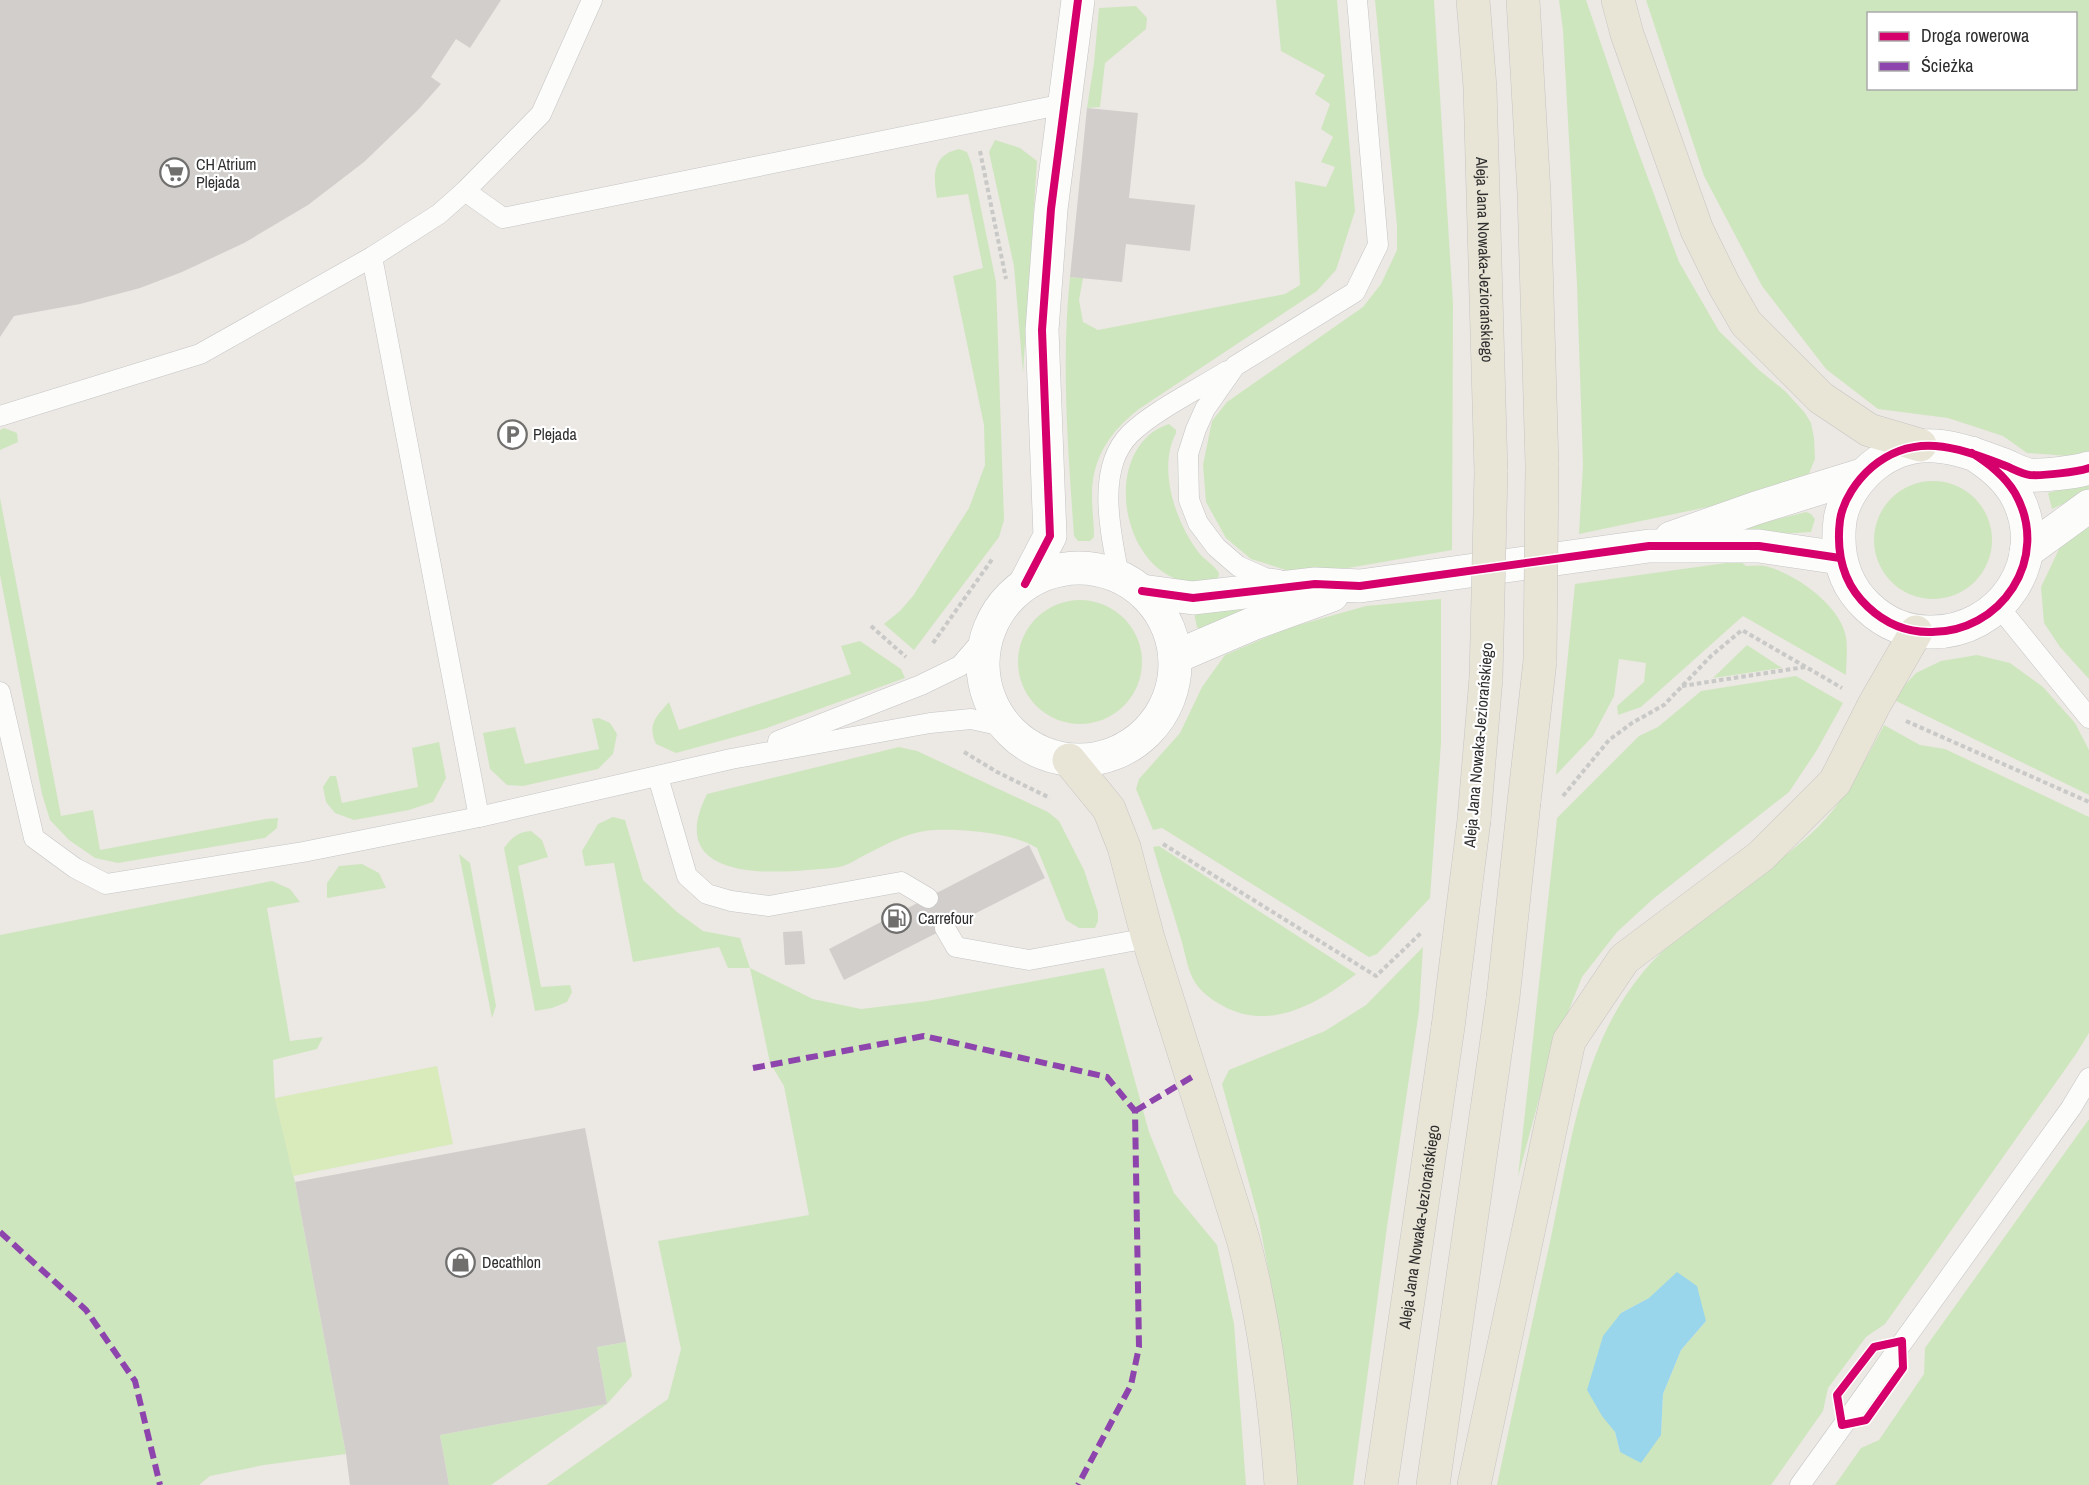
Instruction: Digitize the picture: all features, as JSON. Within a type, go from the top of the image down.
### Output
[{"type":"main road","name":"Aleja Jana Nowaka-Jeziorańskiego","points":[[1381,1485],[1448,1026],[1474,820],[1486,678],[1491,472],[1480,87],[1473,0]]},
{"type":"main road","points":[[1433,1485],[1503,998],[1540,662],[1542,465],[1534,193],[1523,0]]},
{"type":"main road","points":[[1618,0],[1627,34],[1697,230],[1746,323],[1821,398],[1869,430],[1920,445]]},
{"type":"main road","points":[[1474,1485],[1569,1041],[1624,959],[1761,856],[1835,782],[1874,705],[1916,632]]},
{"type":"main road","points":[[1069,760],[1109,809],[1124,847],[1148,938],[1213,1140],[1254,1280],[1276,1416],[1281,1485]]},
{"type":"street","points":[[1025,584],[1050,536],[1042,330],[1051,209],[1078,0]]},
{"type":"street","points":[[1972,453],[1997,470],[2015,494],[2023,512],[2027,532],[2026,552],[2021,572],[2012,591],[1999,607],[1974,624],[1946,633],[1916,632],[1894,626],[1875,614],[1859,598],[1847,580],[1840,558],[1838,536],[1841,514],[1862,475],[1879,461],[1899,451],[1920,445],[1938,445],[1972,453],[2030,475],[2089,468]]},
{"type":"street","points":[[1649,546],[1756,508],[1862,475]]},
{"type":"street","points":[[2026,552],[2089,506]]},
{"type":"street","points":[[1131,584],[1159,610],[1170,632],[1175,657],[1174,681],[1167,704],[1155,725],[1137,742],[1116,754],[1093,760],[1050,757],[1032,749],[1004,726],[991,706],[984,684],[982,660],[986,636],[995,616],[1008,598],[1025,584],[1047,573],[1071,567],[1095,569],[1131,584],[1193,598],[1315,584],[1360,586],[1649,546],[1759,546],[1840,558]]},
{"type":"street","points":[[1175,657],[1252,624],[1360,586]]},
{"type":"lane","points":[[0,416],[200,354],[372,257],[439,214],[465,191],[540,114],[592,0]]},
{"type":"lane","points":[[1131,584],[1109,525],[1108,487],[1116,457],[1128,436],[1154,415],[1355,292],[1378,245],[1357,0]]},
{"type":"lane","points":[[465,191],[503,218],[1064,104]]},
{"type":"lane","points":[[372,257],[479,817]]},
{"type":"lane","points":[[1235,366],[1205,409],[1196,429],[1188,454],[1189,500],[1198,524],[1216,547],[1238,566],[1264,578],[1315,584]]},
{"type":"lane","points":[[1999,607],[2089,718]]},
{"type":"lane","points":[[731,759],[921,685],[960,666],[986,636]]},
{"type":"lane","points":[[0,692],[34,838],[75,868],[106,884],[303,852],[479,817],[731,759],[930,723],[971,719],[1004,726]]},
{"type":"lane","points":[[658,777],[687,876],[707,894],[731,901],[770,906],[901,882],[928,898]]},
{"type":"lane","points":[[945,928],[956,947],[1029,960],[1148,938]]},
{"type":"lane","points":[[1800,1485],[2071,1108],[2089,1078]]},
{"type":"path","points":[[974,122],[1006,274],[1006,286]]},
{"type":"path","points":[[914,664],[939,637],[999,551]]},
{"type":"path","points":[[872,626],[914,664],[921,685]]},
{"type":"path","points":[[1560,800],[1609,740],[1632,723],[1664,705],[1711,656],[1742,630],[1842,688]]},
{"type":"path","points":[[1682,686],[1805,667]]},
{"type":"path","points":[[1905,721],[2089,802]]},
{"type":"path","points":[[930,723],[940,744],[963,751],[997,772],[1055,801]]},
{"type":"path","points":[[1124,847],[1152,838],[1376,976],[1426,928]]},
{"type":"green space","points":[[1276,0],[1337,0],[1355,211],[1336,270],[1317,291],[1139,409],[1120,426],[1105,446],[1095,469],[1092,495],[1094,537],[1090,541],[1078,541],[1074,536],[1066,406],[1067,309],[1070,277],[1083,278],[1079,300],[1083,322],[1098,330],[1285,294],[1300,285],[1295,181],[1326,187],[1335,167],[1321,162],[1333,137],[1321,129],[1330,104],[1315,94],[1325,75],[1281,51]]},
{"type":"green space","points":[[1375,0],[1434,0],[1453,304],[1452,550],[1325,572],[1286,570],[1251,559],[1226,538],[1206,502],[1203,465],[1212,421],[1227,402],[1363,307],[1381,284],[1397,250],[1397,226]]},
{"type":"green space","points":[[1559,0],[1586,0],[1679,262],[1719,331],[1759,370],[1785,391],[1811,423],[1815,459],[1808,476],[1741,500],[1579,534],[1583,465],[1577,285],[1563,30]]},
{"type":"green space","points":[[1646,0],[2089,0],[2089,455],[2082,457],[2027,453],[2003,436],[1948,418],[1878,409],[1826,369],[1762,286],[1704,176]]},
{"type":"green space","points":[[1136,6],[1147,18],[1146,29],[1105,63],[1100,107],[1087,108],[1099,8]]},
{"type":"green space","points":[[995,140],[1020,148],[1037,161],[1023,373],[1014,266],[989,152]]},
{"type":"green space","points":[[959,149],[967,152],[972,165],[996,282],[1004,520],[999,537],[914,650],[884,624],[913,596],[969,508],[985,465],[984,425],[953,276],[983,268],[968,194],[937,198],[935,182],[939,161],[950,152]]},
{"type":"green space","points":[[1169,424],[1176,430],[1168,463],[1172,495],[1177,511],[1183,527],[1199,553],[1219,573],[1218,579],[1206,584],[1187,582],[1164,572],[1146,555],[1133,532],[1127,506],[1127,480],[1133,456],[1147,437]]},
{"type":"green space","points":[[4,428],[17,433],[18,442],[0,450],[0,430]]},
{"type":"green space","points":[[1933,481],[1956,485],[1975,498],[1988,517],[1992,540],[1988,563],[1975,582],[1956,595],[1933,599],[1910,595],[1891,582],[1878,563],[1874,540],[1878,517],[1891,498],[1910,485]]},
{"type":"green space","points":[[2089,482],[2089,492],[2052,509],[2048,493]]},
{"type":"green space","points":[[0,498],[61,816],[93,810],[100,850],[278,818],[277,828],[265,838],[118,863],[95,858],[69,840],[50,820],[42,794],[0,575]]},
{"type":"green space","points":[[1806,512],[1815,519],[1811,532],[1742,536],[1741,528]]},
{"type":"green space","points":[[2089,523],[2089,679],[2060,647],[2044,623],[2041,587],[2060,547]]},
{"type":"green space","points":[[1740,561],[1746,566],[1765,566],[1790,576],[1815,592],[1826,603],[1842,625],[1846,637],[1846,675],[1743,616],[1641,707],[1618,715],[1617,706],[1644,682],[1646,663],[1619,659],[1614,696],[1593,736],[1556,775],[1575,584]]},
{"type":"green space","points":[[1278,598],[1200,630],[1197,627],[1194,613]]},
{"type":"green space","points":[[1441,599],[1441,743],[1430,898],[1377,954],[1369,957],[1162,828],[1153,830],[1136,789],[1139,779],[1180,733],[1202,687],[1225,655],[1288,628],[1366,606]]},
{"type":"green space","points":[[1080,600],[1104,605],[1124,618],[1137,638],[1142,662],[1137,686],[1124,706],[1104,719],[1080,724],[1056,719],[1036,706],[1023,686],[1018,662],[1023,638],[1036,618],[1056,605]]},
{"type":"green space","points":[[860,641],[901,669],[905,678],[764,729],[676,753],[656,744],[652,731],[654,721],[669,702],[679,730],[851,674],[841,646]]},
{"type":"green space","points":[[1747,645],[1782,668],[1713,678]]},
{"type":"green space","points":[[1977,655],[2010,663],[2043,687],[2075,723],[2089,750],[2089,795],[1892,699],[1916,673],[1941,661]]},
{"type":"green space","points":[[1796,676],[1843,703],[1817,750],[1789,792],[1653,899],[1617,932],[1582,977],[1550,1058],[1518,1177],[1557,818],[1639,736],[1658,727],[1701,691]]},
{"type":"green space","points":[[599,718],[610,723],[617,734],[613,754],[598,769],[523,786],[507,785],[490,769],[483,733],[515,727],[525,764],[599,749],[592,719]]},
{"type":"green space","points":[[1884,725],[1920,745],[1945,749],[2089,817],[2089,1033],[1885,1324],[1866,1337],[1828,1388],[1823,1411],[1771,1485],[1497,1485],[1572,1135],[1592,1065],[1606,1032],[1623,1000],[1644,971],[1663,951],[1706,914],[1797,846],[1828,816],[1847,791]],"holes":[[[1649,1298],[1706,1321],[1681,1350],[1663,1394],[1661,1435],[1620,1452],[1615,1432],[1621,1313]]]},
{"type":"green space","points":[[439,742],[446,778],[433,802],[409,810],[354,820],[335,813],[326,802],[323,787],[330,776],[336,776],[342,803],[418,787],[412,748]]},
{"type":"green space","points":[[899,747],[917,751],[1048,812],[1059,821],[1084,870],[1098,912],[1095,928],[1079,928],[1066,920],[1037,848],[1002,835],[960,830],[925,831],[898,839],[843,866],[786,871],[741,869],[722,864],[707,854],[698,840],[698,820],[707,794]]},
{"type":"green space","points":[[613,817],[625,820],[643,880],[677,912],[703,931],[740,938],[750,968],[728,968],[719,947],[633,962],[614,863],[585,866],[582,851],[598,824]]},
{"type":"green space","points":[[531,831],[542,840],[548,857],[518,866],[541,987],[570,985],[572,992],[567,1002],[535,1011],[504,848],[515,836]]},
{"type":"green space","points":[[1159,846],[1356,974],[1310,1004],[1276,1015],[1258,1016],[1241,1013],[1215,1001],[1199,987],[1189,970],[1153,847]]},
{"type":"green space","points":[[459,854],[470,863],[496,1006],[492,1018]]},
{"type":"green space","points":[[362,864],[379,873],[386,888],[327,898],[327,883],[339,866]]},
{"type":"green space","points":[[272,881],[290,889],[300,902],[267,908],[290,1041],[323,1037],[317,1049],[273,1060],[275,1098],[295,1182],[346,1454],[264,1465],[210,1476],[199,1485],[0,1485],[0,935]]},
{"type":"green space","points":[[1423,947],[1419,1011],[1387,1227],[1353,1485],[1295,1485],[1271,1284],[1258,1216],[1222,1084],[1229,1070],[1325,1031],[1366,1005]]},
{"type":"green space","points":[[750,968],[813,999],[861,1009],[927,1001],[1104,968],[1149,1132],[1174,1193],[1217,1245],[1234,1324],[1246,1485],[546,1485],[668,1399],[681,1349],[658,1241],[809,1215],[784,1086],[770,1063]]},
{"type":"green space","points":[[437,1066],[453,1144],[293,1176],[275,1098]]},
{"type":"green space","points":[[2089,1119],[2089,1485],[1835,1485],[1861,1448],[1879,1440],[1924,1374],[1925,1348]]},
{"type":"green space","points":[[626,1342],[632,1376],[607,1404],[597,1347]]},
{"type":"green space","points":[[607,1404],[491,1485],[449,1485],[440,1435]]},
{"type":"water","points":[[1677,1272],[1697,1286],[1706,1321],[1681,1350],[1663,1394],[1661,1435],[1641,1463],[1620,1452],[1615,1432],[1602,1416],[1587,1390],[1603,1336],[1621,1313],[1649,1298]]},
{"type":"building","name":"CH Atrium Plejada","points":[[0,0],[501,0],[470,48],[456,39],[431,77],[441,84],[417,111],[364,162],[308,205],[244,243],[182,272],[140,288],[80,304],[14,316],[0,337]]},
{"type":"building","points":[[1087,108],[1138,113],[1129,198],[1195,205],[1190,251],[1126,244],[1122,282],[1070,277]]},
{"type":"building","points":[[1029,845],[1045,878],[844,980],[829,949]]},
{"type":"building","points":[[802,931],[805,964],[785,965],[783,932]]},
{"type":"building","name":"Decathlon","points":[[585,1128],[626,1342],[597,1347],[607,1404],[440,1435],[449,1485],[350,1485],[295,1182]]},
{"type":"marked path","points":[[753,1068],[924,1036],[1107,1077],[1135,1111],[1139,1347],[1131,1385],[1078,1485]]},
{"type":"marked path","points":[[1135,1111],[1192,1077]]},
{"type":"marked path","points":[[0,1232],[86,1310],[135,1381],[160,1485]]},
{"type":"cycle path","points":[[1025,584],[1050,536],[1042,330],[1051,209],[1078,0]]},
{"type":"cycle path","points":[[1972,453],[1978,457],[1984,461],[1996,470],[2006,481],[2015,493],[2025,518],[2027,542],[2023,566],[2013,588],[1998,606],[1978,620],[1955,629],[1929,632],[1912,630],[1889,622],[1859,598],[1847,578],[1839,544],[1840,520],[1844,505],[1856,484],[1872,467],[1904,449],[1935,446],[1968,452],[1984,458],[2004,465],[2023,473],[2030,475],[2089,468]]},
{"type":"cycle path","points":[[1142,591],[1193,598],[1315,584],[1360,586],[1649,546],[1759,546],[1840,558]]},
{"type":"cycle path","points":[[1902,1341],[1903,1368],[1866,1420],[1842,1425],[1837,1395],[1874,1347],[1902,1341]]},
{"type":"place","name":"CH Atrium Plejada","points":[[175,173]]},
{"type":"place","name":"Plejada","points":[[512,434]]},
{"type":"place","name":"Carrefour","points":[[897,918]]},
{"type":"place","name":"Decathlon","points":[[461,1262]]}]
